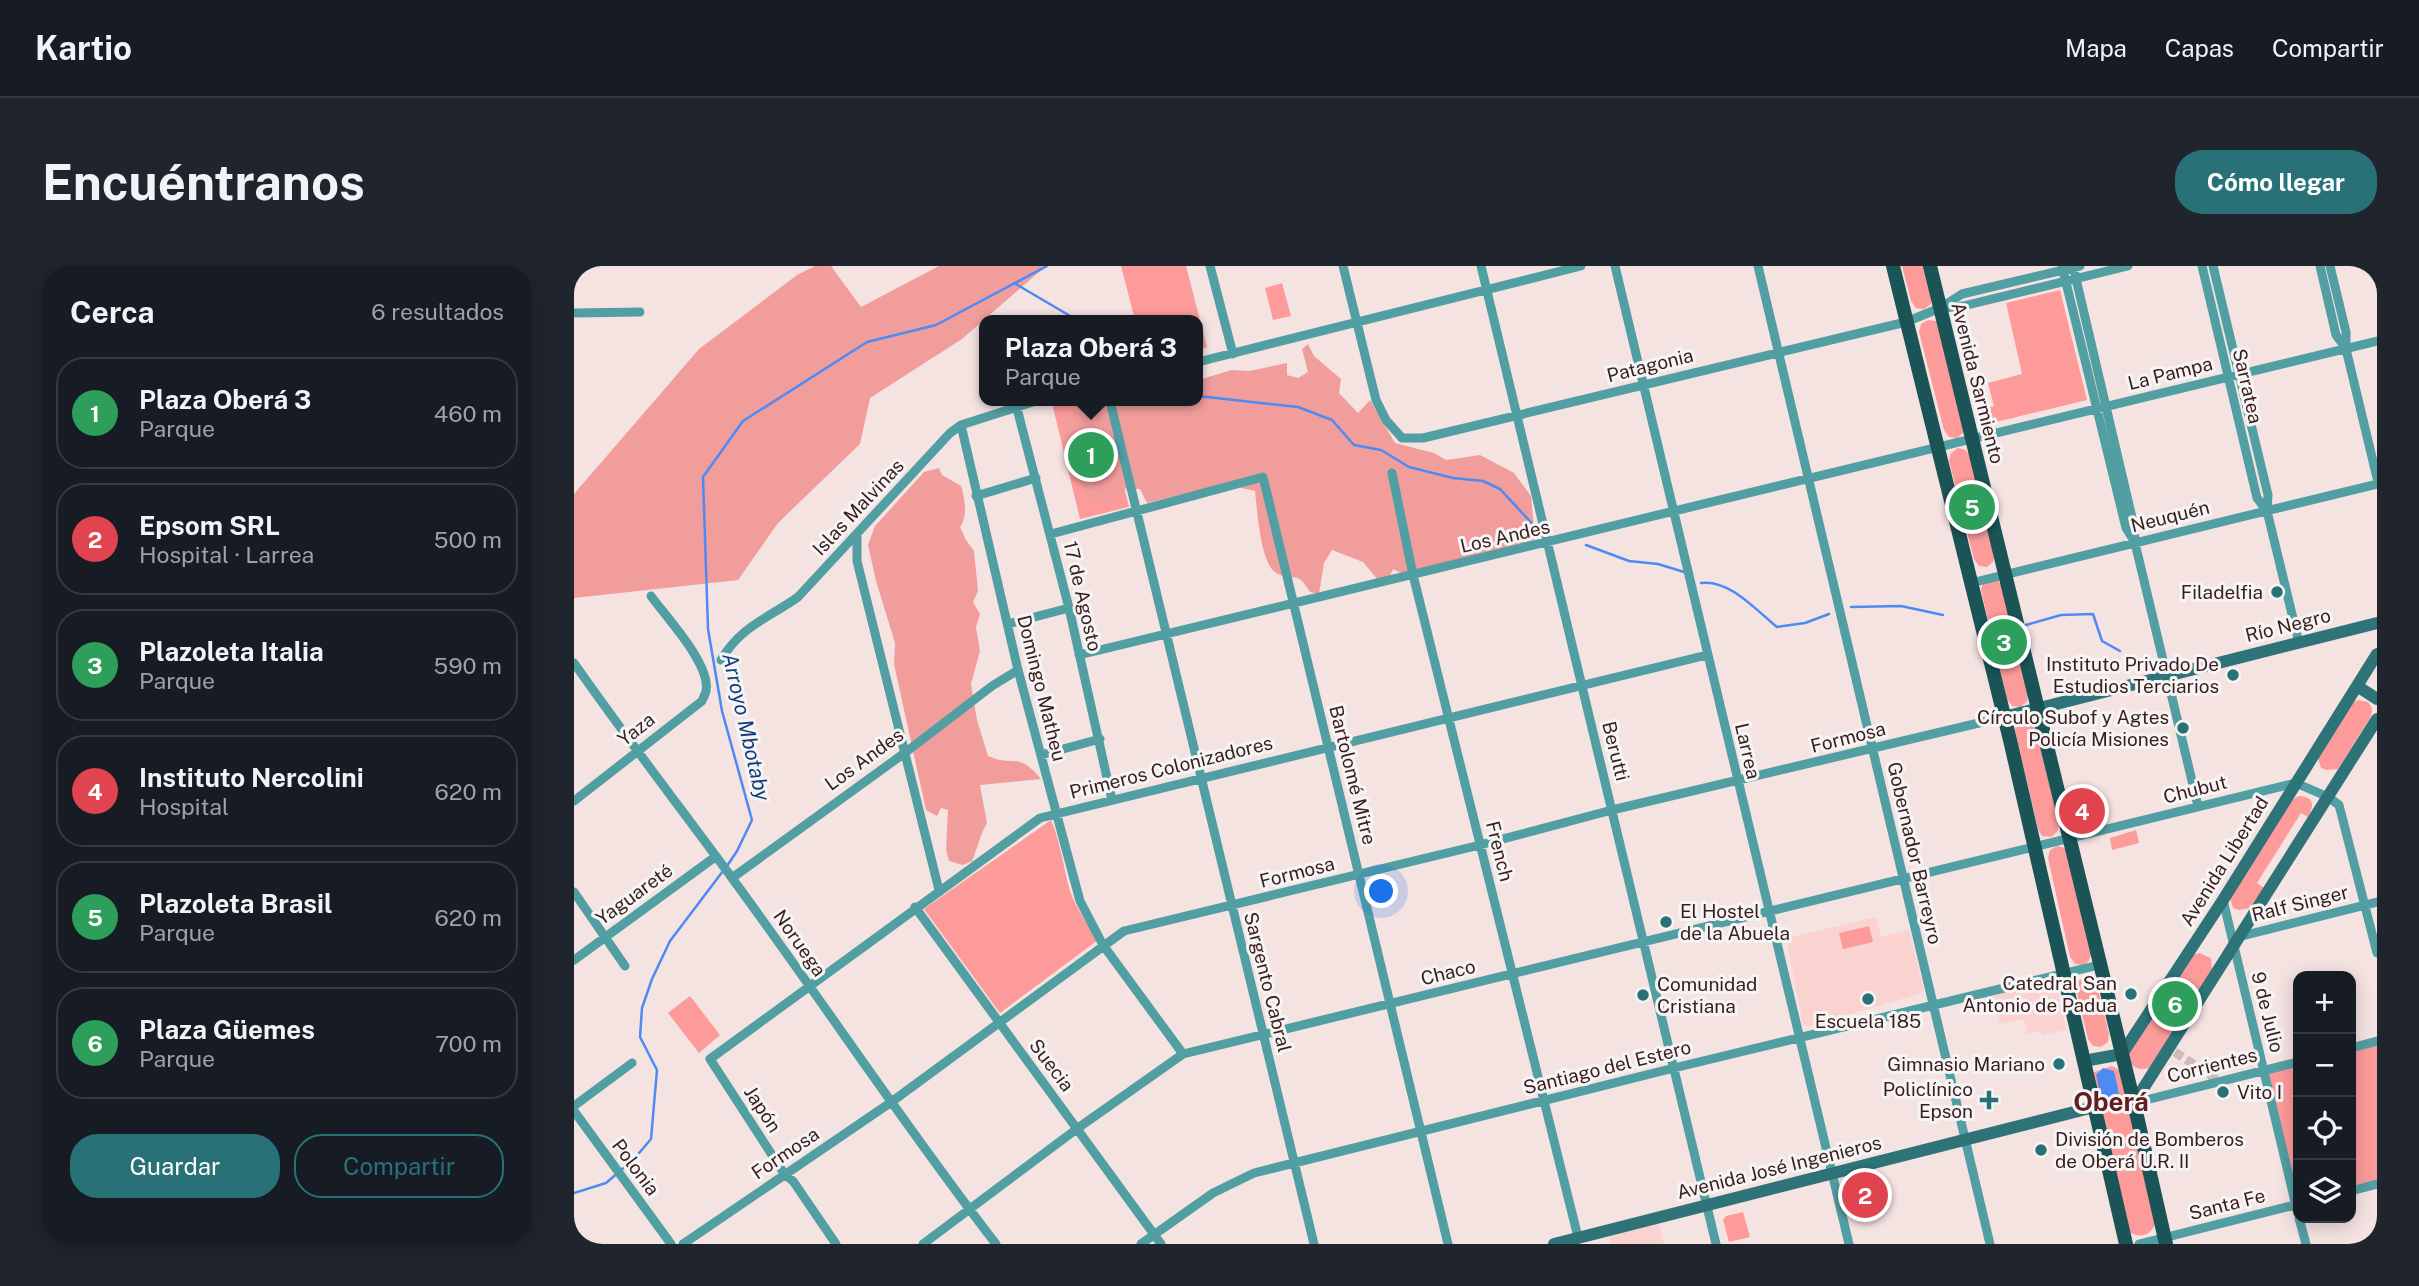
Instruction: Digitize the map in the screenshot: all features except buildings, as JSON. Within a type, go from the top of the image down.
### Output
[{"type":"main road","points":[[1893,266],[2004,717],[2126,1244]]},
{"type":"main road","name":"Avenida Sarmiento","points":[[1930,266],[2134,1103],[2165,1241]]},
{"type":"main road","name":"Río Negro","points":[[2004,717],[2377,623]]},
{"type":"main road","name":"Avenida Libertad","points":[[2122,1054],[2223,900],[2377,654]]},
{"type":"main road","points":[[2357,686],[2377,699]]},
{"type":"main road","points":[[2134,1103],[2172,1050],[2236,941],[2377,719]]},
{"type":"main road","points":[[2084,1061],[2122,1054]]},
{"type":"main road","name":"Avenida José Ingenieros","points":[[1554,1244],[2094,1107]]},
{"type":"street","points":[[1210,266],[1233,354]]},
{"type":"street","points":[[1343,266],[1357,324]]},
{"type":"street","name":"Berutti","points":[[1481,266],[1716,1244]]},
{"type":"street","points":[[1203,361],[1581,266]]},
{"type":"street","name":"Larrea","points":[[1615,266],[1849,1244]]},
{"type":"street","name":"Gobernador Barreyro","points":[[1758,266],[1990,1244]]},
{"type":"street","points":[[1940,308],[1964,306],[2128,266]]},
{"type":"street","name":"Sarratea","points":[[2202,266],[2257,498],[2267,511]]},
{"type":"street","name":"Sarratea","points":[[2213,266],[2268,495],[2267,511],[2298,643]]},
{"type":"street","points":[[2320,266],[2336,335],[2346,349]]},
{"type":"street","points":[[2330,266],[2346,332],[2346,349],[2377,478]]},
{"type":"street","points":[[1940,308],[1962,294],[2070,267],[2102,408],[2134,526],[2135,543],[2197,806]]},
{"type":"street","name":"Patagonia","points":[[1357,324],[1376,400],[1386,420],[1402,438],[1423,438],[1906,322],[1940,308]]},
{"type":"street","points":[[574,313],[640,312]]},
{"type":"street","name":"La Pampa","points":[[1937,449],[2377,341]]},
{"type":"street","name":"Islas Malvinas","points":[[721,660],[746,629],[775,614],[798,597],[950,433],[961,425],[1009,406]]},
{"type":"street","name":"17 de Agosto","points":[[1018,406],[1069,608],[1112,800]]},
{"type":"street","name":"Sargento Cabral","points":[[1111,406],[1314,1244]]},
{"type":"street","name":"Domingo Matheu","points":[[961,425],[1018,670],[1080,901],[1103,946],[1183,1054]]},
{"type":"street","name":"Los Andes","points":[[1079,655],[1937,449]]},
{"type":"street","name":"French","points":[[1392,473],[1413,575],[1578,1237]]},
{"type":"street","name":"Bartolomé Mitre","points":[[1137,511],[1263,477],[1448,1244]]},
{"type":"street","points":[[976,496],[1036,478]]},
{"type":"street","name":"Neuquén","points":[[1971,583],[2377,484]]},
{"type":"street","points":[[1051,534],[1137,511]]},
{"type":"street","points":[[857,534],[857,561],[939,890]]},
{"type":"street","name":"Yaza","points":[[574,801],[702,701],[706,692],[705,678],[699,662],[651,596]]},
{"type":"street","points":[[1009,624],[1069,608]]},
{"type":"street","name":"Primeros Colonizadores","points":[[710,1059],[1040,818],[1448,716],[1707,655]]},
{"type":"street","name":"Noruega","points":[[574,663],[635,751],[731,877],[890,1103],[996,1244]]},
{"type":"street","name":"Los Andes","points":[[731,877],[905,752],[992,685],[1018,670]]},
{"type":"street","name":"Formosa","points":[[683,1244],[890,1103],[998,1021],[1124,931],[1480,845],[1612,810],[2004,717]]},
{"type":"street","points":[[1041,755],[1100,740]]},
{"type":"street","points":[[2296,783],[2329,797],[2339,805],[2377,953]]},
{"type":"street","name":"Chubut","points":[[2034,847],[2296,783]]},
{"type":"street","name":"Chaco","points":[[923,1244],[1183,1054],[2034,847]]},
{"type":"street","name":"Yaguareté","points":[[574,960],[716,858]]},
{"type":"street","points":[[574,892],[625,966]]},
{"type":"street","name":"9 de Julio","points":[[2223,900],[2236,941],[2293,1189]]},
{"type":"street","name":"Ralf Singer","points":[[2236,941],[2377,902]]},
{"type":"street","name":"Suecia","points":[[915,907],[1161,1244]]},
{"type":"street","name":"Santiago del Estero","points":[[1141,1244],[1213,1193],[1254,1173],[2099,965]]},
{"type":"street","points":[[2356,1047],[2377,1041]]},
{"type":"street","name":"Japón","points":[[710,1059],[785,1175],[793,1181],[836,1244]]},
{"type":"street","points":[[574,1106],[632,1063]]},
{"type":"street","name":"Corrientes","points":[[2134,1103],[2293,1063]]},
{"type":"street","name":"Polonia","points":[[574,1111],[671,1244]]},
{"type":"street","points":[[2356,1190],[2377,1184]]},
{"type":"street","name":"Santa Fe","points":[[2139,1244],[2165,1241],[2293,1211]]},
{"type":"street","name":"9 de Julio","points":[[2301,1223],[2306,1244]]},
{"type":"shaded area","points":[[815,266],[831,266],[861,307],[939,266],[1046,266],[990,315],[979,315],[979,324],[962,339],[870,398],[860,444],[778,523],[738,580],[574,598],[574,494],[699,349],[797,275]]},
{"type":"shaded area","points":[[1121,266],[1186,266],[1199,315],[1134,315]]},
{"type":"shaded area","points":[[1902,266],[1924,266],[1932,296],[1931,304],[1924,309],[1916,308],[1911,301]]},
{"type":"shaded area","points":[[1282,283],[1291,316],[1273,320],[1265,288]]},
{"type":"shaded area","points":[[2060,290],[2087,400],[1984,425],[1981,409],[1994,406],[1988,383],[2022,374],[2006,303]]},
{"type":"shaded area","points":[[1928,320],[1936,321],[1940,328],[1965,425],[1963,433],[1957,438],[1949,437],[1944,430],[1919,332],[1921,324]]},
{"type":"shaded area","points":[[1203,332],[1207,347],[1203,348]]},
{"type":"shaded area","points":[[1308,344],[1314,356],[1341,379],[1339,393],[1358,413],[1370,400],[1395,443],[1434,453],[1446,460],[1480,455],[1514,473],[1531,496],[1535,539],[1523,547],[1403,574],[1393,569],[1390,576],[1378,580],[1363,562],[1332,550],[1324,563],[1319,594],[1310,592],[1298,578],[1278,574],[1272,569],[1260,536],[1255,491],[1224,484],[1147,503],[1140,489],[1126,488],[1111,504],[1091,501],[1067,464],[1063,424],[1083,409],[1090,406],[1203,406],[1203,379],[1232,370],[1249,371],[1287,363],[1287,375],[1298,378],[1308,372],[1302,349]]},
{"type":"shaded area","points":[[1053,406],[1104,406],[1129,507],[1080,519]]},
{"type":"shaded area","points":[[1958,448],[1966,450],[1970,457],[1995,554],[1993,562],[1987,567],[1979,566],[1974,559],[1949,461],[1951,453]]},
{"type":"shaded area","points":[[939,468],[942,475],[961,486],[965,512],[960,527],[974,551],[978,591],[973,602],[980,614],[976,627],[980,651],[971,684],[977,720],[988,756],[1021,762],[1041,779],[980,785],[987,823],[972,861],[963,865],[949,861],[946,850],[948,810],[941,808],[937,816],[926,810],[894,664],[895,643],[868,545],[875,526],[924,472]]},
{"type":"shaded area","points":[[1998,580],[2028,694],[2027,702],[2020,707],[2012,706],[2007,699],[1981,590],[1983,582]]},
{"type":"shaded area","points":[[2358,700],[2370,704],[2370,718],[2338,769],[2321,768],[2318,758],[2352,703]]},
{"type":"shaded area","points":[[2024,718],[2032,720],[2036,727],[2059,825],[2057,832],[2051,837],[2042,836],[2038,829],[2015,730],[2017,722]]},
{"type":"shaded area","points":[[2299,796],[2308,798],[2312,803],[2308,817],[2301,813],[2257,883],[2264,888],[2250,908],[2233,908],[2230,898],[2293,799]]},
{"type":"shaded area","points":[[1051,820],[1073,898],[1098,940],[1000,1013],[924,909]]},
{"type":"shaded area","points":[[2136,830],[2139,843],[2112,850],[2110,838]]},
{"type":"shaded area","points":[[2057,846],[2065,848],[2069,855],[2091,953],[2089,961],[2083,965],[2075,964],[2070,957],[2048,858],[2050,850]]},
{"type":"shaded area","points":[[1876,917],[1881,937],[1909,930],[1924,990],[1919,994],[1810,1026],[1803,1025],[1786,938]]},
{"type":"shaded area","points":[[1869,926],[1873,942],[1843,949],[1839,933]]},
{"type":"shaded area","points":[[2199,953],[2211,958],[2212,970],[2149,1068],[2135,1067],[2128,1054],[2189,956]]},
{"type":"shaded area","points":[[2085,977],[2092,978],[2097,985],[2109,1034],[2108,1042],[2101,1047],[2093,1046],[2088,1039],[2076,989],[2078,981]]},
{"type":"shaded area","points":[[2056,980],[2066,1030],[2042,1035],[2040,1031],[2027,1034],[2024,1019],[2000,1024],[1994,994]]},
{"type":"shaded area","points":[[690,996],[720,1035],[699,1053],[668,1013]]},
{"type":"shaded area","points":[[2377,1041],[2377,1184],[2356,1190],[2356,1097],[2356,1047]]},
{"type":"shaded area","points":[[2293,1063],[2293,1184],[2265,1071]]},
{"type":"shaded area","points":[[2112,1066],[2121,1071],[2156,1221],[2148,1233],[2140,1236],[2127,1230],[2090,1080],[2094,1072]]},
{"type":"shaded area","points":[[1743,1212],[1750,1237],[1729,1242],[1723,1220],[1726,1216]]},
{"type":"shaded area","points":[[1658,1220],[1664,1244],[1611,1244],[1608,1233]]},
{"type":"water","points":[[2103,1068],[2114,1071],[2120,1098],[2102,1102],[2096,1075]]},
{"type":"waterway","name":"Arroyo Mbotaby","points":[[727,866],[752,820],[722,711],[708,629],[703,477],[743,421],[867,342],[936,325],[1047,266]]},
{"type":"waterway","points":[[1014,283],[1068,315]]},
{"type":"waterway","points":[[1203,397],[1298,407],[1332,420],[1354,445],[1381,450],[1409,467],[1453,478],[1483,481],[1500,489],[1539,531]]},
{"type":"waterway","points":[[1586,545],[1629,561],[1658,564],[1684,572]]},
{"type":"waterway","points":[[1701,583],[1711,583],[1732,591],[1777,627],[1805,623],[1829,614]]},
{"type":"waterway","points":[[1851,607],[1901,606],[1943,615]]},
{"type":"waterway","points":[[2026,625],[2061,615],[2093,614],[2102,641],[2120,651]]},
{"type":"waterway","name":"Arroyo Mbotaby","points":[[574,1193],[606,1183],[634,1159],[651,1139],[657,1070],[640,1037],[642,1008],[670,941],[723,871]]},
{"type":"tunnel","points":[[2175,1052],[2219,1081]]},
{"type":"place","name":"Plaza Oberá 3","points":[[1091,455]]},
{"type":"place","name":"Plazoleta Brasil","points":[[1972,507]]},
{"type":"place","name":"Filadelfia","points":[[2277,592]]},
{"type":"place","name":"Plazoleta Italia","points":[[2004,642]]},
{"type":"place","name":"Instituto Privado De Estudios Terciarios","points":[[2233,675]]},
{"type":"place","name":"Círculo Subof y Agtes Policía Misiones","points":[[2183,728]]},
{"type":"place","name":"Instituto Nercolini","points":[[2082,811]]},
{"type":"place","name":"El Hostel de la Abuela","points":[[1666,922]]},
{"type":"place","name":"Catedral San Antonio de Padua","points":[[2131,994]]},
{"type":"place","name":"Comunidad Cristiana","points":[[1643,995]]},
{"type":"place","name":"Escuela 185","points":[[1868,999]]},
{"type":"place","name":"Plaza Güemes","points":[[2175,1004]]},
{"type":"place","name":"Gimnasio Mariano","points":[[2059,1064]]},
{"type":"place","name":"Vito I","points":[[2223,1092]]},
{"type":"place","name":"Policlínico Epson","points":[[1989,1100]]},
{"type":"place","name":"División de Bomberos de Oberá U.R. II","points":[[2041,1150]]},
{"type":"place","name":"Epsom SRL","points":[[1865,1195]]},
{"type":"district","name":"Oberá","points":[[2111,1102]]}]
